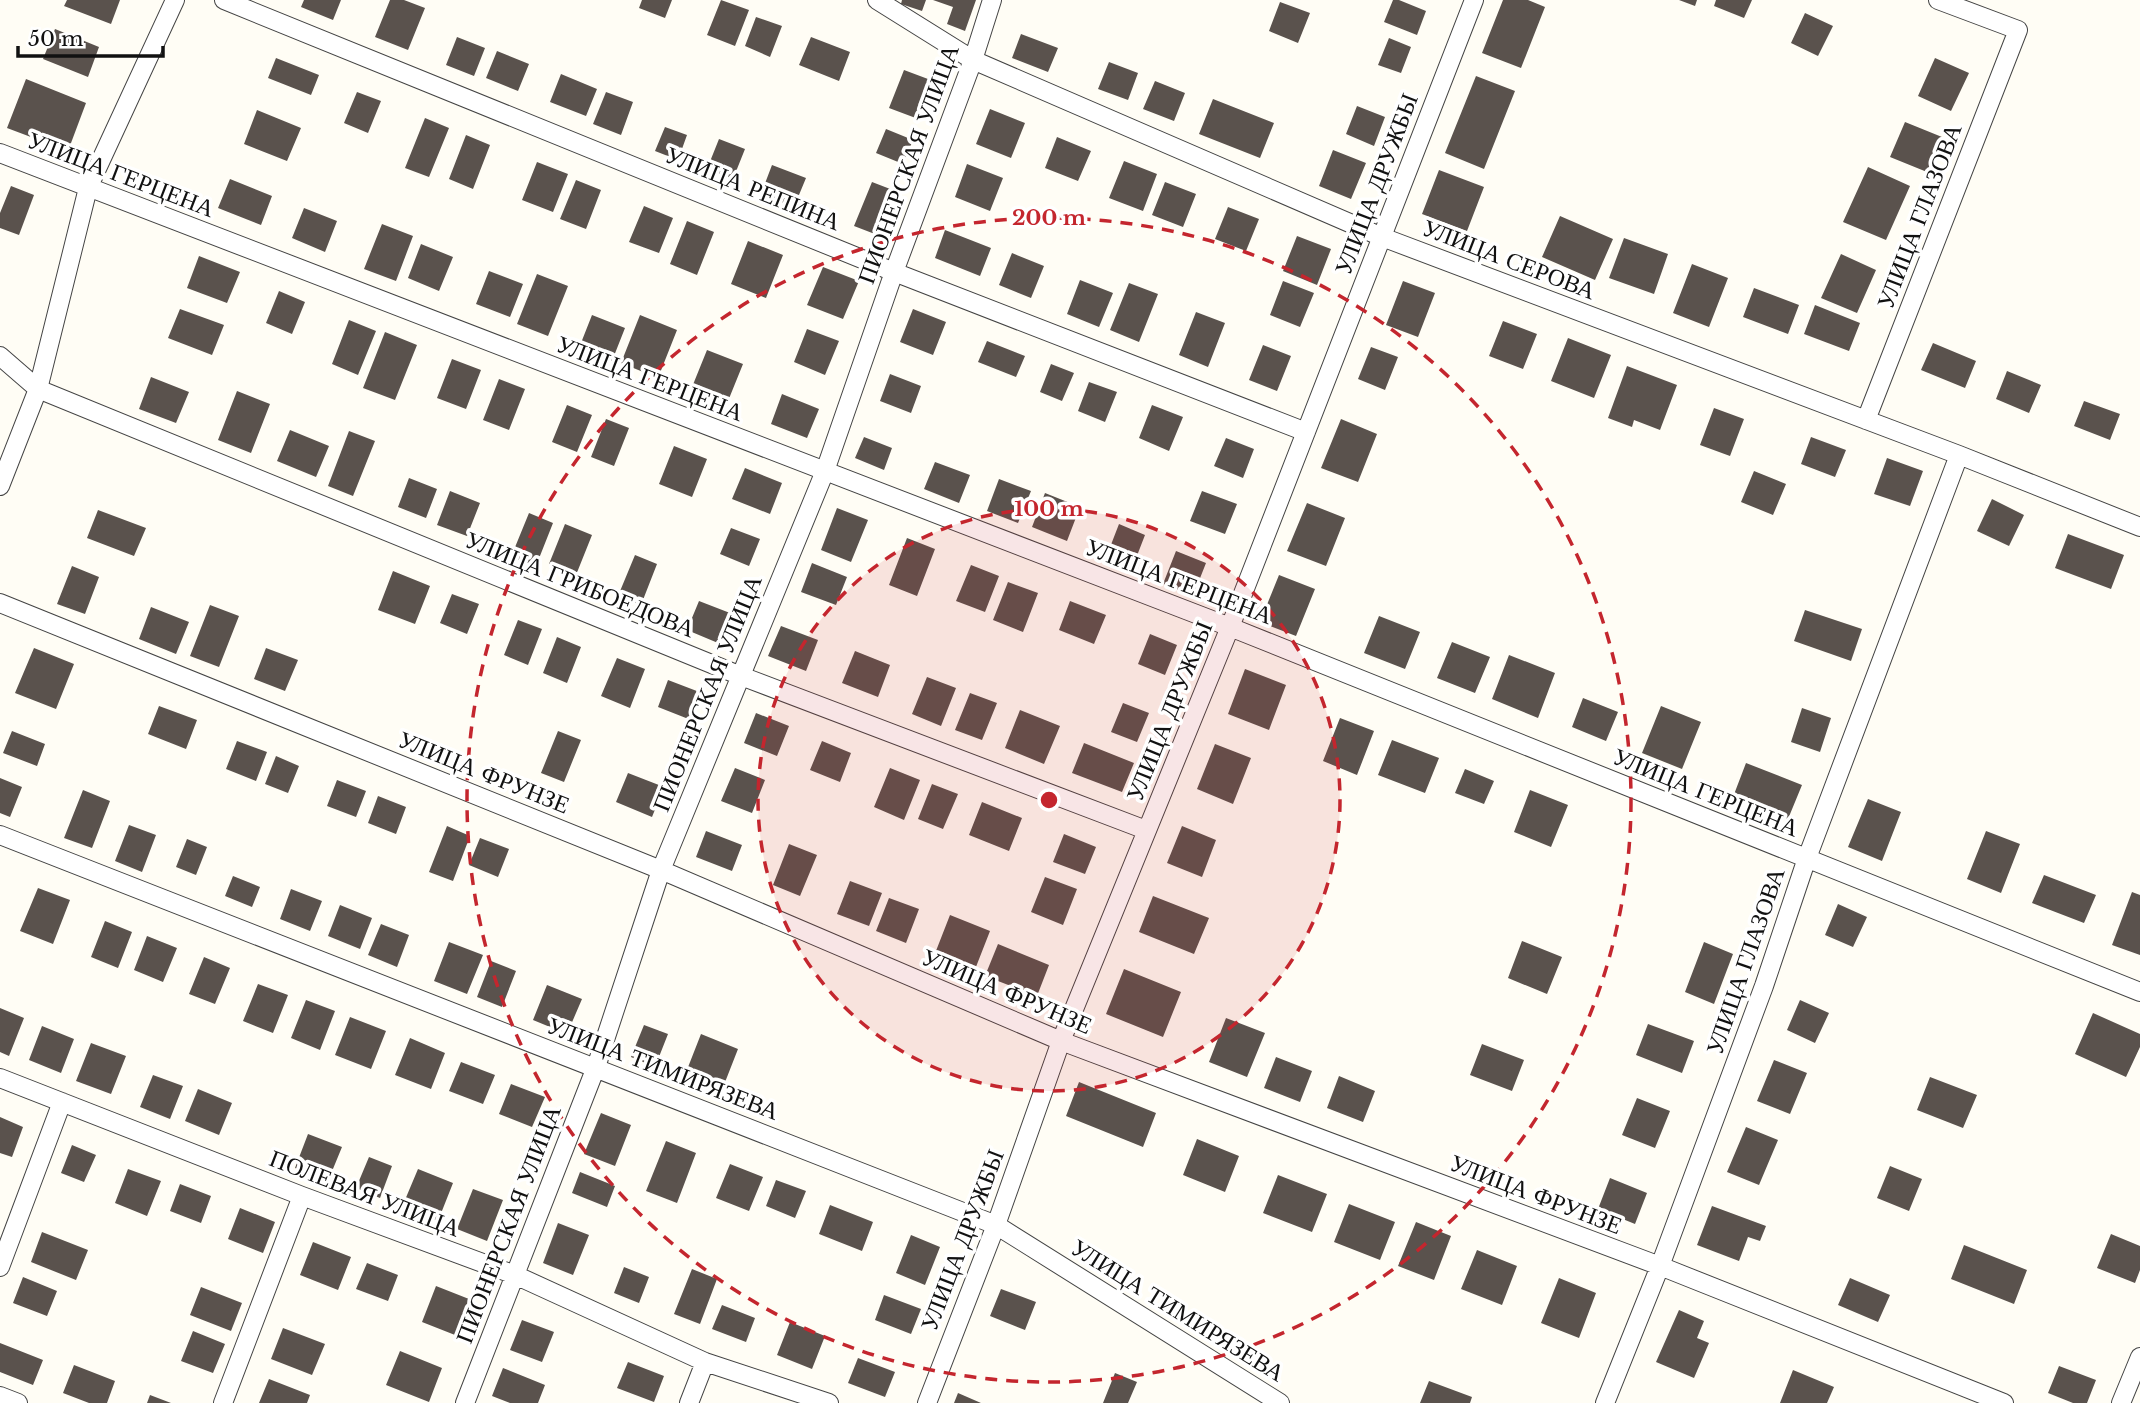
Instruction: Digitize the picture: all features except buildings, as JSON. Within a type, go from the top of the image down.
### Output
[{"type":"street","points":[[0,486],[38,389],[88,188],[176,0]]},
{"type":"street","name":"УЛИЦА РЕПИНА","points":[[224,0],[894,272],[1306,432]]},
{"type":"street","name":"УЛИЦА СЕРОВА","points":[[877,0],[973,60],[1382,237],[1959,455],[2140,527]]},
{"type":"street","name":"ПИОНЕРСКАЯ УЛИЦА","points":[[465,1403],[596,1067],[661,870],[825,471],[894,272],[973,60],[992,0]]},
{"type":"street","name":"УЛИЦА ДРУЖБЫ","points":[[927,1403],[996,1225],[1060,1041],[1230,626],[1474,0]]},
{"type":"street","name":"УЛИЦА ГЛАЗОВА","points":[[1866,420],[2018,30],[1938,0]]},
{"type":"street","name":"УЛИЦА ГЕРЦЕНА","points":[[0,153],[1230,626],[2140,992]]},
{"type":"street","name":"УЛИЦА ГРИБОЕДОВА","points":[[0,356],[38,389],[741,676],[1146,830]]},
{"type":"street","name":"УЛИЦА ГЛАЗОВА","points":[[1605,1403],[1660,1266],[1764,986],[1807,858],[1959,455]]},
{"type":"street","name":"УЛИЦА ФРУНЗЕ","points":[[0,603],[661,870],[1060,1041],[1660,1266],[2004,1403]]},
{"type":"street","name":"УЛИЦА ТИМИРЯЗЕВА","points":[[0,835],[996,1225],[1280,1403]]},
{"type":"street","name":"ПОЛЕВАЯ УЛИЦА","points":[[0,1078],[302,1196],[515,1275],[705,1362],[829,1403]]},
{"type":"street","points":[[0,1267],[62,1102]]},
{"type":"street","points":[[223,1403],[302,1196]]},
{"type":"street","points":[[2121,1403],[2140,1357]]},
{"type":"street","points":[[689,1403],[705,1362]]},
{"type":"street","points":[[0,1396],[18,1403]]}]
